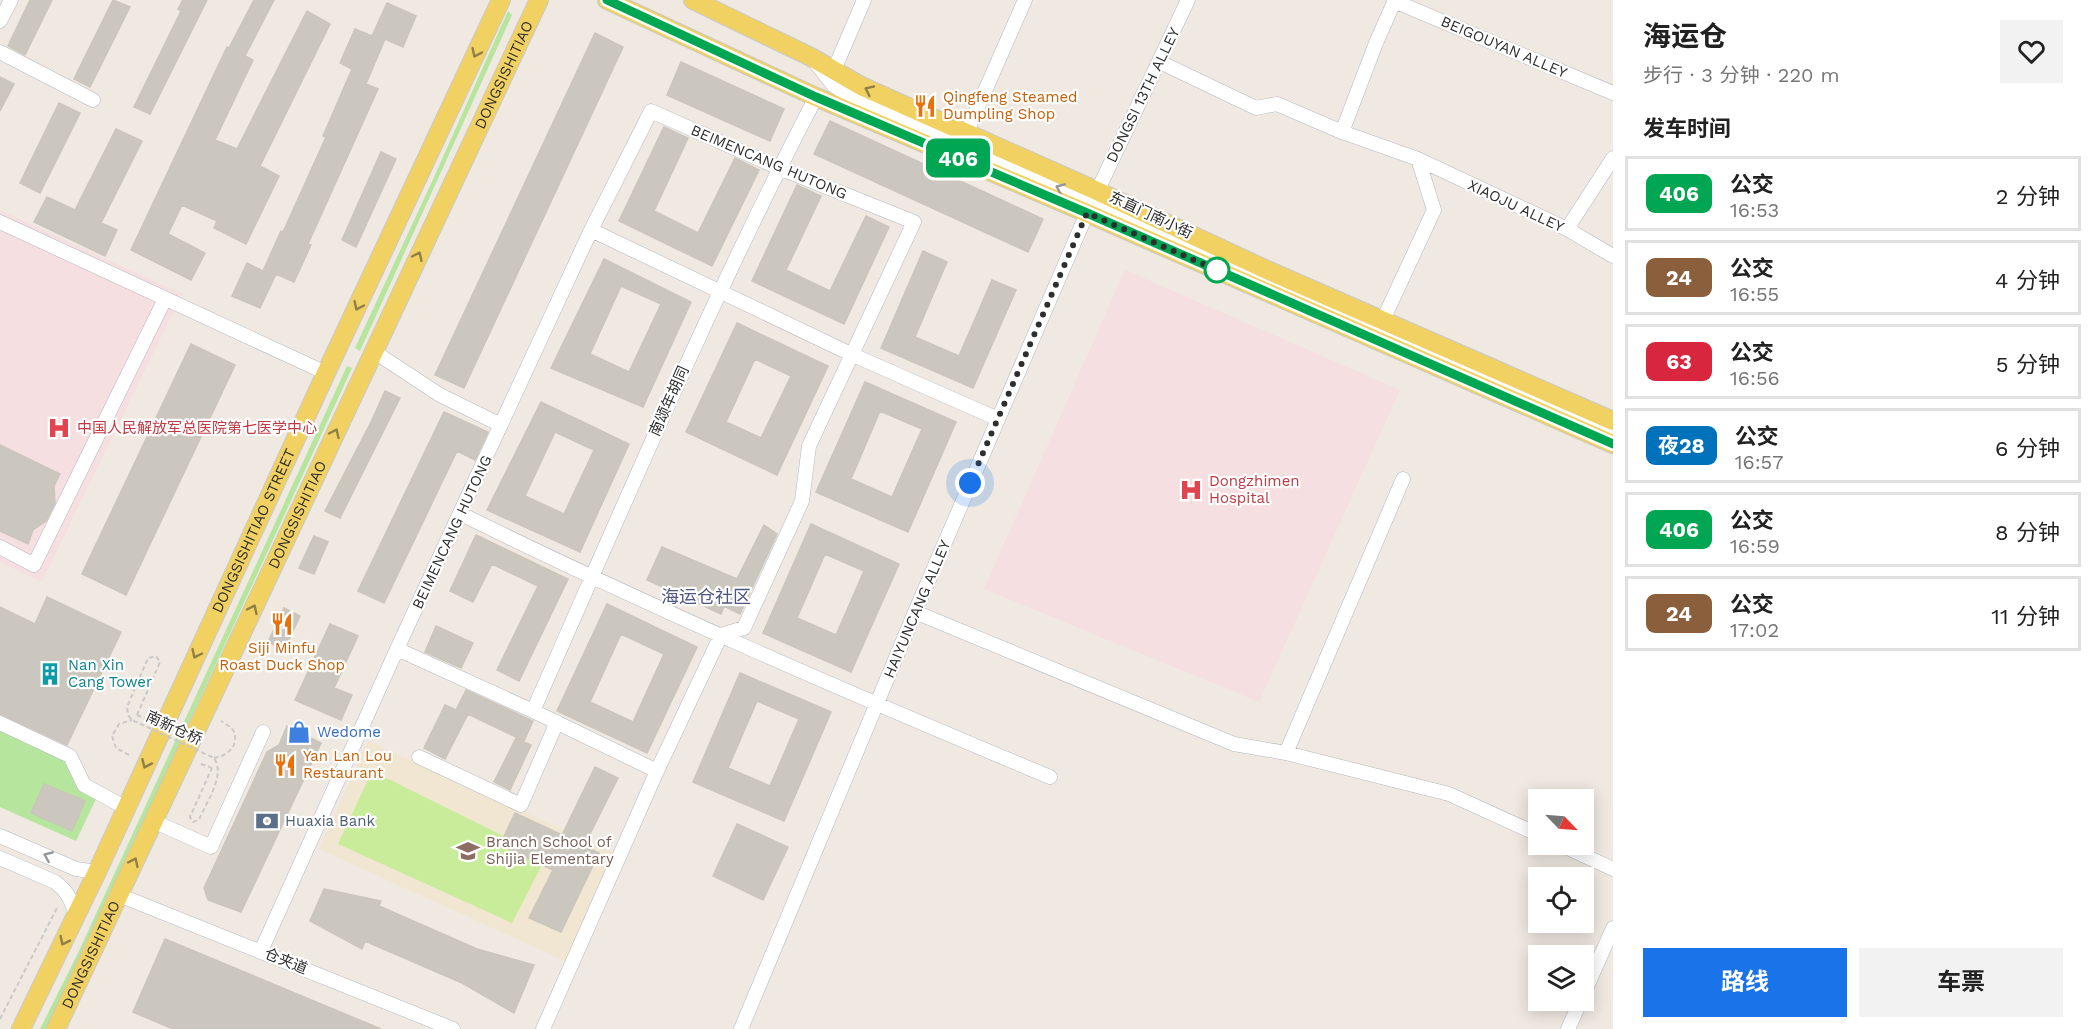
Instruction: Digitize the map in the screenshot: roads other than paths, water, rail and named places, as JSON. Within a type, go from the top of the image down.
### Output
[{"type":"main road","name":"DONGSISHITIAO STREET","points":[[21,1029],[77,915],[326,373],[501,0]]},
{"type":"main road","name":"DONGSISHITIAO","points":[[56,1029],[539,0]]},
{"type":"main road","name":"东直门南小街","points":[[607,0],[816,97],[1267,270],[1613,421]]},
{"type":"main road","name":"东直门南小街","points":[[702,2],[811,57],[861,86],[966,134],[1092,202],[1613,444]]},
{"type":"street","points":[[0,21],[10,0]]},
{"type":"street","points":[[834,70],[864,0]]},
{"type":"street","points":[[966,134],[1025,0]]},
{"type":"street","name":"DONGSI 13TH ALLEY","points":[[1092,202],[1188,0]]},
{"type":"street","points":[[1342,132],[1394,1]]},
{"type":"street","name":"BEIGOUYAN ALLEY","points":[[1394,1],[1613,93]]},
{"type":"street","points":[[0,52],[93,100]]},
{"type":"street","points":[[811,57],[833,85],[855,99],[1613,432]]},
{"type":"street","name":"XIAOJU ALLEY","points":[[1160,62],[1256,108],[1277,104],[1342,132],[1418,159],[1567,229],[1613,256]]},
{"type":"street","name":"南颂年胡同","points":[[533,711],[660,419],[779,168],[816,97]]},
{"type":"street","name":"BEIMENCANG HUTONG","points":[[261,951],[397,649],[591,230],[651,111],[779,168],[914,222],[809,446],[802,501],[744,628],[721,635]]},
{"type":"street","points":[[1567,229],[1613,158]]},
{"type":"street","points":[[1383,320],[1434,210],[1418,159]]},
{"type":"street","name":"HAIYUNCANG ALLEY","points":[[741,1029],[915,612],[1092,202]]},
{"type":"street","points":[[0,222],[326,373]]},
{"type":"street","points":[[591,230],[853,355],[998,419]]},
{"type":"street","points":[[0,547],[34,565],[165,299]]},
{"type":"street","points":[[373,351],[440,395],[501,425]]},
{"type":"street","points":[[1286,753],[1403,479]]},
{"type":"street","points":[[461,514],[591,578],[876,705],[1050,777]]},
{"type":"street","points":[[915,612],[1234,744],[1286,753],[1449,794],[1528,830]]},
{"type":"street","points":[[543,1029],[657,771],[721,635]]},
{"type":"street","points":[[397,649],[557,722],[657,771]]},
{"type":"street","points":[[419,757],[521,804],[557,722]]},
{"type":"street","points":[[0,723],[70,756],[84,785],[126,808]]},
{"type":"street","points":[[153,821],[211,847],[263,732]]},
{"type":"street","points":[[0,836],[76,868],[97,872]]},
{"type":"street","points":[[1583,855],[1613,869]]},
{"type":"street","points":[[0,858],[56,882],[66,890],[77,915]]},
{"type":"street","name":"仓夹道","points":[[119,895],[453,1029]]},
{"type":"street","points":[[1594,971],[1613,928]]},
{"type":"street","points":[[1568,1029],[1576,1011]]},
{"type":"place","name":"Qingfeng Steamed Dumpling Shop","points":[[925,106]]},
{"type":"place","name":"中国人民解放军总医院第七医学中心","points":[[59,428]]},
{"type":"place","name":"Dongzhimen Hospital","points":[[1191,490]]},
{"type":"place","name":"Siji Minfu Roast Duck Shop","points":[[282,624]]},
{"type":"place","name":"Nan Xin Cang Tower","points":[[50,674]]},
{"type":"place","name":"Wedome","points":[[299,732]]},
{"type":"place","name":"Yan Lan Lou Restaurant","points":[[285,765]]},
{"type":"place","name":"Huaxia Bank","points":[[267,821]]},
{"type":"place","name":"Branch School of Shijia Elementary","points":[[468,851]]},
{"type":"district","name":"海运仓社区","points":[[706,596]]}]
